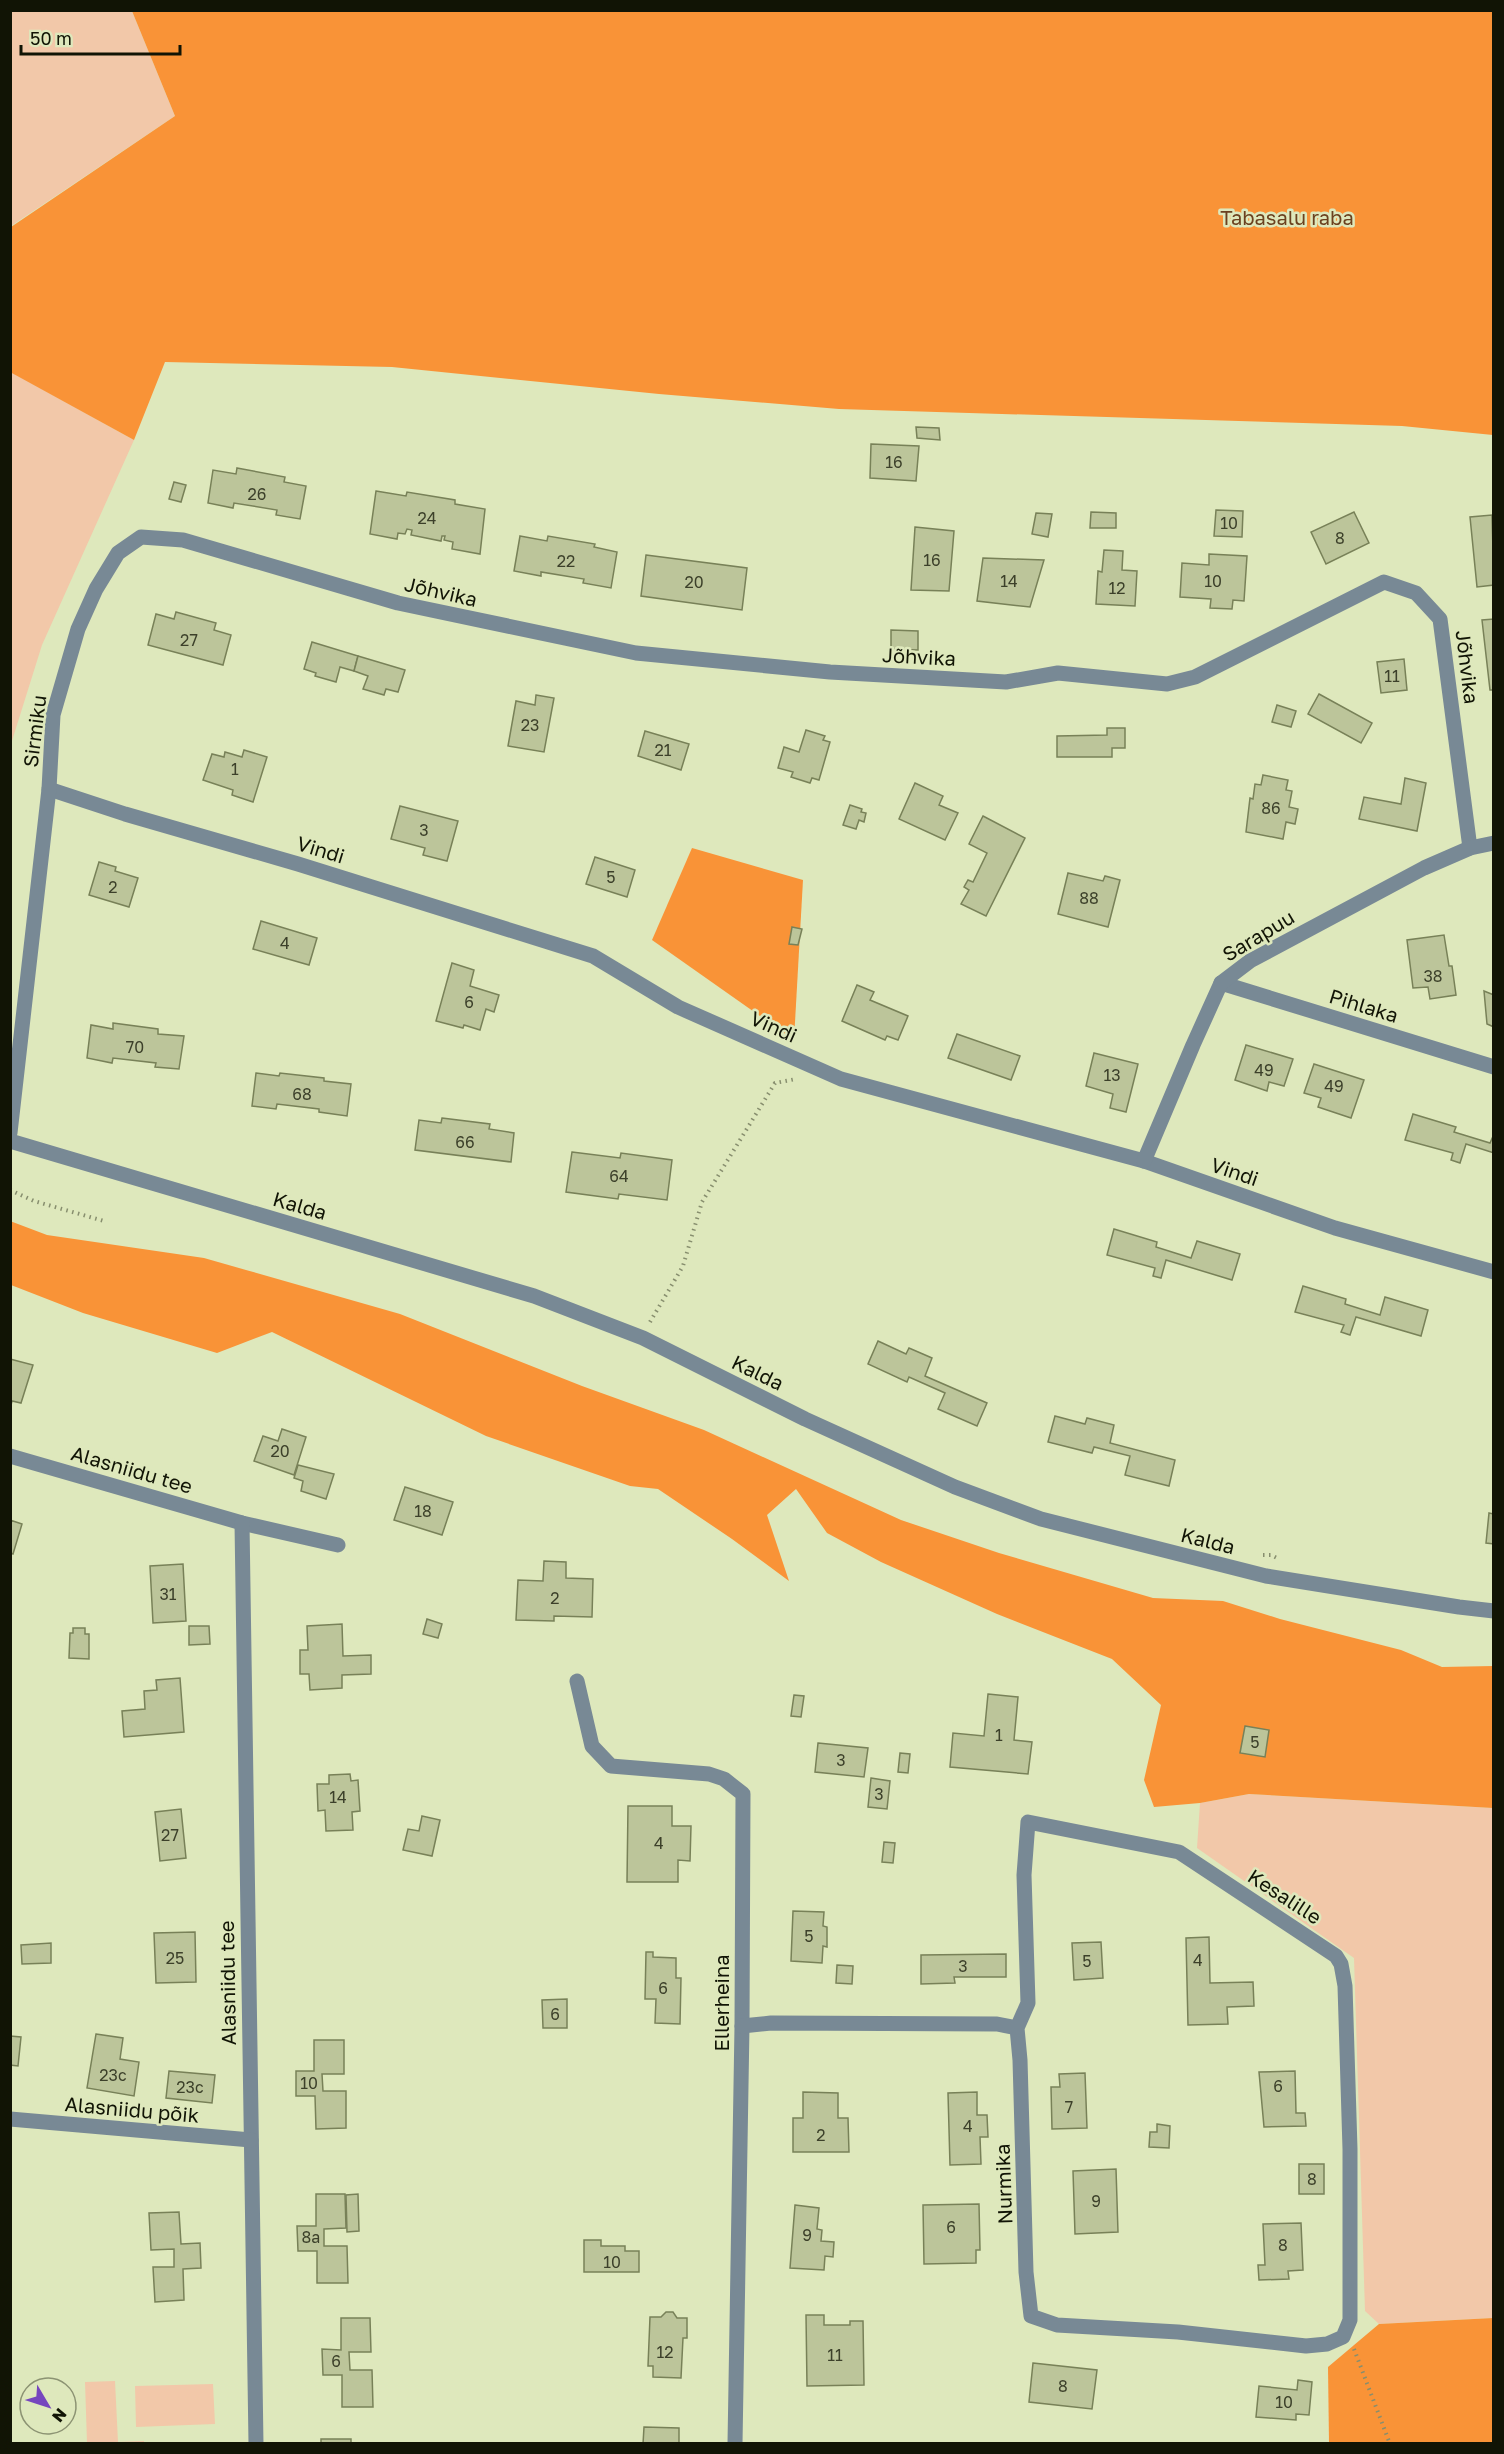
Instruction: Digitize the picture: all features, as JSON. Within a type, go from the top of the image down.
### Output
[{"type":"street","name":"Sirmiku","points":[[10,1133],[49,789],[53,715],[78,629],[96,589],[118,553],[141,537]]},
{"type":"street","name":"Jõhvika","points":[[141,537],[183,540],[398,603],[636,653],[830,672],[1006,682],[1058,673],[1167,684],[1195,677],[1384,582],[1416,593],[1440,619],[1470,848]]},
{"type":"street","name":"Vindi","points":[[49,789],[593,956],[678,1007],[826,1073],[1033,1133],[1144,1161],[1335,1228],[1494,1272]]},
{"type":"street","name":"Sarapuu","points":[[1144,1161],[1221,984],[1250,961],[1424,868],[1470,848],[1494,843]]},
{"type":"street","name":"Pihlaka","points":[[1221,984],[1494,1068]]},
{"type":"street","name":"Kalda","points":[[10,1141],[534,1296],[643,1338],[805,1419],[912,1468],[955,1487],[1041,1519],[1266,1576],[1494,1611]]},
{"type":"street","name":"Alasniidu tee","points":[[10,1456],[242,1523],[338,1545]]},
{"type":"street","name":"Alasniidu tee","points":[[242,1523],[256,2444]]},
{"type":"street","name":"Ellerheina","points":[[577,1681],[592,1746],[611,1766],[709,1774],[724,1779],[742,1794],[742,2026],[735,2444]]},
{"type":"street","name":"Kesalille","points":[[1017,2028],[1028,2003],[1024,1875],[1028,1822],[1179,1852],[1328,1949],[1341,1964],[1344,1986],[1350,2149],[1350,2320]]},
{"type":"street","points":[[742,2026],[771,2023],[997,2024],[1017,2028]]},
{"type":"street","name":"Nurmika","points":[[1017,2028],[1020,2060],[1026,2272],[1031,2316],[1057,2325],[1178,2332],[1306,2346],[1327,2344],[1343,2337],[1350,2320]]},
{"type":"street","name":"Alasniidu põik","points":[[10,2119],[251,2140]]},
{"type":"path","points":[[643,1338],[683,1266],[702,1202],[775,1083],[826,1073]]},
{"type":"path","points":[[10,1190],[34,1201],[104,1221]]},
{"type":"path","points":[[1253,1556],[1271,1555],[1289,1563]]},
{"type":"path","points":[[1350,2320],[1356,2329],[1354,2349],[1390,2444]]},
{"type":"shaded area","points":[[11,11],[132,11],[175,116],[11,226]]},
{"type":"shaded area","points":[[11,372],[134,440],[42,645],[11,744]]},
{"type":"shaded area","points":[[1249,1794],[1493,1808],[1493,2318],[1379,2324],[1365,2311],[1354,1958],[1197,1848],[1200,1803]]},
{"type":"shaded area","points":[[115,2381],[118,2442],[144,2441],[144,2443],[87,2443],[85,2382]]},
{"type":"shaded area","points":[[213,2384],[215,2424],[136,2427],[135,2386]]},
{"type":"green space","name":"Tabasalu raba","points":[[132,11],[1493,11],[1493,435],[1402,426],[839,409],[659,394],[392,367],[165,362],[134,440],[10,372],[11,227],[175,116]]},
{"type":"green space","points":[[692,848],[803,880],[794,1040],[652,940]]},
{"type":"green space","points":[[10,1221],[47,1235],[204,1258],[400,1314],[582,1386],[704,1430],[901,1520],[999,1553],[1153,1598],[1223,1601],[1280,1619],[1401,1650],[1442,1667],[1493,1666],[1493,1808],[1249,1794],[1200,1803],[1154,1807],[1144,1780],[1161,1705],[1112,1659],[997,1614],[881,1562],[827,1533],[796,1489],[767,1515],[789,1581],[658,1489],[630,1486],[486,1436],[272,1332],[217,1353],[83,1313],[11,1285]]},
{"type":"green space","points":[[1493,2318],[1493,2443],[1329,2443],[1328,2367],[1379,2324]]},
{"type":"building","points":[[916,427],[939,428],[940,440],[917,438]]},
{"type":"building","points":[[871,444],[919,446],[916,481],[870,478]]},
{"type":"building","points":[[237,468],[285,477],[284,482],[306,486],[300,519],[276,515],[277,510],[234,503],[233,508],[208,503],[213,470],[236,474]]},
{"type":"building","points":[[174,482],[186,485],[181,502],[169,499]]},
{"type":"building","points":[[376,491],[406,496],[407,492],[455,500],[455,504],[485,509],[480,554],[452,549],[453,542],[444,540],[445,536],[442,536],[441,541],[411,535],[412,530],[407,529],[405,534],[398,533],[397,539],[370,534]]},
{"type":"building","points":[[1216,510],[1243,511],[1242,537],[1214,536]]},
{"type":"building","points":[[1091,512],[1116,513],[1116,528],[1090,528]]},
{"type":"building","points":[[1354,512],[1369,543],[1326,564],[1311,532]]},
{"type":"building","points":[[1036,513],[1052,514],[1048,537],[1032,534]]},
{"type":"building","points":[[1492,515],[1494,585],[1477,587],[1470,517]]},
{"type":"building","points":[[915,527],[954,531],[949,591],[911,590]]},
{"type":"building","points":[[520,536],[547,541],[548,536],[595,544],[594,547],[617,552],[611,588],[583,583],[584,579],[541,572],[541,576],[514,571]]},
{"type":"building","points":[[1104,550],[1123,551],[1122,570],[1137,571],[1135,606],[1096,604],[1098,571],[1102,572]]},
{"type":"building","points":[[1209,554],[1247,556],[1244,601],[1233,600],[1232,609],[1210,608],[1211,599],[1180,597],[1182,563],[1209,565]]},
{"type":"building","points":[[646,555],[747,568],[742,610],[641,596]]},
{"type":"building","points":[[983,558],[1044,560],[1030,607],[977,601]]},
{"type":"building","points":[[176,612],[216,623],[214,630],[231,635],[223,665],[148,645],[156,614],[174,619]]},
{"type":"building","points":[[1494,619],[1494,690],[1490,690],[1482,620]]},
{"type":"building","points":[[891,630],[918,631],[918,650],[891,649]]},
{"type":"building","points":[[312,642],[358,656],[354,671],[340,667],[336,682],[315,676],[316,673],[304,669]]},
{"type":"building","points":[[358,656],[405,670],[398,692],[386,689],[384,695],[363,689],[368,676],[354,671]]},
{"type":"building","points":[[1404,659],[1407,690],[1381,693],[1377,662]]},
{"type":"building","points":[[1319,694],[1372,723],[1361,743],[1308,714]]},
{"type":"building","points":[[536,695],[554,698],[544,752],[508,746],[516,701],[535,705]]},
{"type":"building","points":[[1277,705],[1296,711],[1291,727],[1272,722]]},
{"type":"building","points":[[1107,728],[1125,728],[1125,748],[1112,748],[1112,757],[1057,757],[1057,736],[1107,735]]},
{"type":"building","points":[[806,730],[825,736],[823,740],[830,742],[819,780],[812,778],[810,783],[791,777],[793,772],[778,768],[784,747],[799,752]]},
{"type":"building","points":[[645,731],[689,744],[681,770],[638,756]]},
{"type":"building","points":[[244,750],[267,757],[253,802],[232,795],[233,790],[203,780],[212,754],[224,757],[225,752],[242,757]]},
{"type":"building","points":[[1263,775],[1288,780],[1286,790],[1292,791],[1289,807],[1298,809],[1295,824],[1286,822],[1283,839],[1246,832],[1250,798],[1253,799],[1255,784],[1261,785]]},
{"type":"building","points":[[1405,778],[1426,783],[1417,831],[1359,819],[1364,797],[1401,804]]},
{"type":"building","points":[[915,783],[943,796],[939,805],[958,813],[945,840],[899,819]]},
{"type":"building","points":[[850,805],[866,813],[864,822],[859,820],[856,829],[843,825]]},
{"type":"building","points":[[400,806],[458,821],[447,861],[423,855],[425,848],[391,839]]},
{"type":"building","points":[[983,816],[1025,838],[986,916],[961,904],[969,890],[964,887],[968,880],[973,882],[987,853],[969,844]]},
{"type":"building","points":[[595,857],[635,870],[627,897],[586,884]]},
{"type":"building","points":[[99,862],[116,867],[115,871],[138,878],[129,907],[89,895]]},
{"type":"building","points":[[1068,873],[1103,881],[1105,876],[1120,880],[1108,927],[1058,914]]},
{"type":"building","points":[[261,921],[317,938],[309,965],[253,949]]},
{"type":"building","points":[[792,927],[802,929],[798,945],[789,944]]},
{"type":"building","points":[[1444,935],[1456,995],[1430,999],[1428,987],[1413,988],[1407,940]]},
{"type":"building","points":[[452,963],[474,970],[470,986],[499,995],[494,1012],[486,1009],[480,1030],[436,1021]]},
{"type":"building","points":[[857,985],[874,992],[870,1000],[908,1016],[898,1040],[887,1036],[885,1040],[842,1021]]},
{"type":"building","points":[[1484,991],[1494,995],[1494,1027],[1487,1024]]},
{"type":"building","points":[[113,1023],[158,1029],[158,1034],[184,1036],[179,1069],[155,1067],[156,1063],[113,1058],[112,1063],[87,1058],[91,1025],[113,1029]]},
{"type":"building","points":[[957,1034],[1020,1056],[1011,1080],[948,1058]]},
{"type":"building","points":[[1246,1045],[1293,1059],[1284,1086],[1269,1082],[1267,1091],[1235,1080]]},
{"type":"building","points":[[1094,1053],[1138,1064],[1126,1112],[1110,1108],[1113,1094],[1086,1086]]},
{"type":"building","points":[[1314,1064],[1364,1080],[1351,1118],[1318,1107],[1321,1098],[1304,1093]]},
{"type":"building","points":[[256,1073],[324,1078],[324,1081],[351,1084],[347,1116],[319,1112],[319,1109],[277,1104],[276,1109],[252,1106]]},
{"type":"building","points":[[1413,1114],[1456,1127],[1454,1132],[1490,1143],[1494,1134],[1494,1153],[1466,1144],[1460,1163],[1451,1160],[1453,1153],[1405,1140]]},
{"type":"building","points":[[442,1118],[490,1124],[489,1129],[514,1133],[511,1162],[415,1150],[419,1120],[441,1123]]},
{"type":"building","points":[[572,1152],[620,1158],[621,1153],[672,1160],[667,1200],[619,1194],[618,1199],[566,1192]]},
{"type":"building","points":[[1114,1229],[1157,1242],[1156,1247],[1191,1258],[1197,1241],[1240,1254],[1232,1280],[1166,1260],[1161,1278],[1153,1276],[1155,1268],[1107,1255]]},
{"type":"building","points":[[1303,1286],[1346,1299],[1345,1304],[1380,1315],[1385,1297],[1428,1310],[1421,1336],[1356,1317],[1350,1335],[1341,1332],[1344,1325],[1295,1312]]},
{"type":"building","points":[[878,1341],[906,1354],[909,1348],[932,1358],[925,1376],[987,1403],[977,1426],[938,1409],[945,1393],[909,1377],[907,1382],[868,1364]]},
{"type":"building","points":[[10,1359],[33,1365],[21,1403],[12,1401],[11,1405]]},
{"type":"building","points":[[1055,1416],[1085,1424],[1087,1418],[1114,1425],[1110,1443],[1175,1460],[1169,1486],[1125,1475],[1130,1456],[1094,1447],[1092,1453],[1048,1442]]},
{"type":"building","points":[[282,1429],[306,1437],[294,1475],[254,1461],[263,1436],[278,1441]]},
{"type":"building","points":[[298,1465],[334,1474],[326,1499],[301,1491],[303,1481],[294,1478]]},
{"type":"building","points":[[405,1487],[453,1502],[442,1535],[394,1520]]},
{"type":"building","points":[[1489,1513],[1494,1514],[1494,1544],[1486,1543]]},
{"type":"building","points":[[10,1520],[22,1524],[13,1554],[10,1553]]},
{"type":"building","points":[[544,1561],[566,1562],[566,1578],[593,1579],[592,1617],[554,1616],[554,1621],[516,1620],[518,1580],[543,1581]]},
{"type":"building","points":[[183,1564],[186,1621],[153,1623],[150,1566]]},
{"type":"building","points":[[427,1619],[442,1624],[438,1638],[423,1634]]},
{"type":"building","points":[[342,1624],[343,1656],[371,1655],[371,1674],[342,1675],[342,1688],[310,1690],[309,1674],[300,1674],[300,1650],[308,1650],[307,1626]]},
{"type":"building","points":[[189,1626],[209,1626],[210,1644],[189,1645]]},
{"type":"building","points":[[73,1628],[85,1628],[85,1634],[89,1634],[89,1659],[69,1658],[70,1633],[73,1633]]},
{"type":"building","points":[[180,1678],[184,1732],[124,1737],[122,1711],[145,1709],[144,1691],[157,1690],[156,1680]]},
{"type":"building","points":[[988,1694],[1018,1697],[1014,1740],[1032,1742],[1028,1774],[950,1767],[953,1733],[984,1736]]},
{"type":"building","points":[[794,1695],[804,1696],[801,1717],[791,1716]]},
{"type":"building","points":[[1245,1726],[1269,1730],[1265,1757],[1240,1753]]},
{"type":"building","points":[[818,1743],[868,1748],[864,1777],[815,1772]]},
{"type":"building","points":[[900,1753],[910,1754],[908,1773],[898,1772]]},
{"type":"building","points":[[350,1774],[351,1781],[358,1780],[360,1811],[352,1812],[353,1830],[326,1831],[325,1810],[318,1811],[317,1784],[329,1784],[329,1775]]},
{"type":"building","points":[[871,1778],[890,1781],[887,1809],[868,1807]]},
{"type":"building","points":[[628,1806],[672,1806],[672,1826],[691,1826],[690,1861],[678,1860],[678,1882],[627,1882]]},
{"type":"building","points":[[181,1809],[186,1858],[160,1861],[155,1812]]},
{"type":"building","points":[[422,1816],[440,1820],[432,1856],[403,1850],[408,1829],[419,1831]]},
{"type":"building","points":[[884,1842],[895,1843],[893,1863],[882,1862]]},
{"type":"building","points":[[793,1911],[824,1912],[823,1926],[827,1927],[827,1947],[823,1946],[822,1963],[791,1961]]},
{"type":"building","points":[[195,1932],[196,1982],[156,1983],[154,1933]]},
{"type":"building","points":[[1209,1937],[1210,1983],[1253,1982],[1254,2006],[1227,2007],[1228,2024],[1188,2025],[1186,1938]]},
{"type":"building","points":[[1101,1942],[1103,1978],[1074,1980],[1072,1943]]},
{"type":"building","points":[[51,1943],[51,1963],[22,1964],[21,1945]]},
{"type":"building","points":[[646,1952],[653,1952],[653,1957],[676,1958],[676,1978],[681,1978],[680,2024],[655,2023],[656,1999],[645,1999]]},
{"type":"building","points":[[1006,1954],[1006,1977],[954,1977],[955,1983],[921,1984],[921,1955]]},
{"type":"building","points":[[837,1965],[853,1966],[852,1984],[836,1983]]},
{"type":"building","points":[[567,1999],[567,2028],[543,2028],[542,2000]]},
{"type":"building","points":[[96,2034],[123,2038],[120,2059],[139,2062],[134,2096],[87,2088]]},
{"type":"building","points":[[10,2036],[21,2037],[18,2066],[10,2065]]},
{"type":"building","points":[[314,2040],[344,2040],[344,2074],[322,2074],[323,2091],[346,2091],[346,2128],[316,2129],[315,2096],[296,2096],[296,2071],[314,2071]]},
{"type":"building","points":[[169,2071],[215,2075],[212,2103],[166,2098]]},
{"type":"building","points":[[1295,2071],[1296,2113],[1305,2113],[1306,2126],[1264,2127],[1259,2072]]},
{"type":"building","points":[[1085,2073],[1087,2128],[1052,2129],[1051,2087],[1060,2087],[1059,2074]]},
{"type":"building","points":[[803,2092],[838,2093],[838,2118],[848,2118],[849,2152],[793,2152],[793,2118],[803,2118]]},
{"type":"building","points":[[977,2092],[977,2115],[987,2115],[988,2137],[980,2137],[981,2164],[950,2165],[948,2093]]},
{"type":"building","points":[[1157,2124],[1170,2126],[1169,2148],[1149,2147],[1150,2132],[1157,2132]]},
{"type":"building","points":[[1299,2164],[1324,2164],[1324,2194],[1299,2194]]},
{"type":"building","points":[[1116,2169],[1118,2232],[1075,2234],[1073,2171]]},
{"type":"building","points":[[316,2194],[345,2194],[346,2228],[324,2229],[324,2246],[347,2246],[348,2283],[317,2283],[317,2251],[298,2251],[297,2226],[316,2226]]},
{"type":"building","points":[[358,2194],[359,2231],[347,2232],[346,2195]]},
{"type":"building","points":[[979,2204],[980,2250],[976,2250],[976,2263],[924,2264],[923,2205]]},
{"type":"building","points":[[795,2205],[819,2208],[817,2229],[822,2230],[821,2241],[834,2242],[833,2257],[825,2256],[824,2270],[790,2268]]},
{"type":"building","points":[[179,2212],[181,2244],[200,2243],[201,2268],[183,2269],[184,2300],[155,2302],[153,2267],[174,2267],[174,2249],[151,2250],[149,2213]]},
{"type":"building","points":[[1301,2223],[1303,2270],[1288,2271],[1289,2279],[1259,2280],[1258,2265],[1265,2265],[1263,2224]]},
{"type":"building","points":[[584,2240],[601,2240],[601,2246],[625,2246],[625,2251],[639,2251],[639,2272],[584,2272]]},
{"type":"building","points":[[666,2312],[673,2312],[677,2318],[687,2318],[687,2338],[683,2338],[681,2378],[653,2377],[653,2366],[648,2366],[650,2317],[661,2317]]},
{"type":"building","points":[[806,2315],[824,2315],[824,2325],[850,2325],[850,2321],[863,2321],[864,2385],[807,2386]]},
{"type":"building","points":[[341,2318],[370,2318],[371,2352],[349,2352],[350,2370],[372,2370],[373,2407],[342,2407],[342,2375],[323,2375],[322,2349],[341,2350]]},
{"type":"building","points":[[1033,2363],[1097,2370],[1092,2409],[1029,2402]]},
{"type":"building","points":[[1298,2380],[1312,2382],[1309,2415],[1296,2414],[1296,2420],[1256,2417],[1259,2386],[1297,2390]]},
{"type":"building","points":[[644,2427],[679,2428],[679,2444],[643,2444]]},
{"type":"building","points":[[321,2439],[351,2439],[351,2444],[321,2444]]}]
